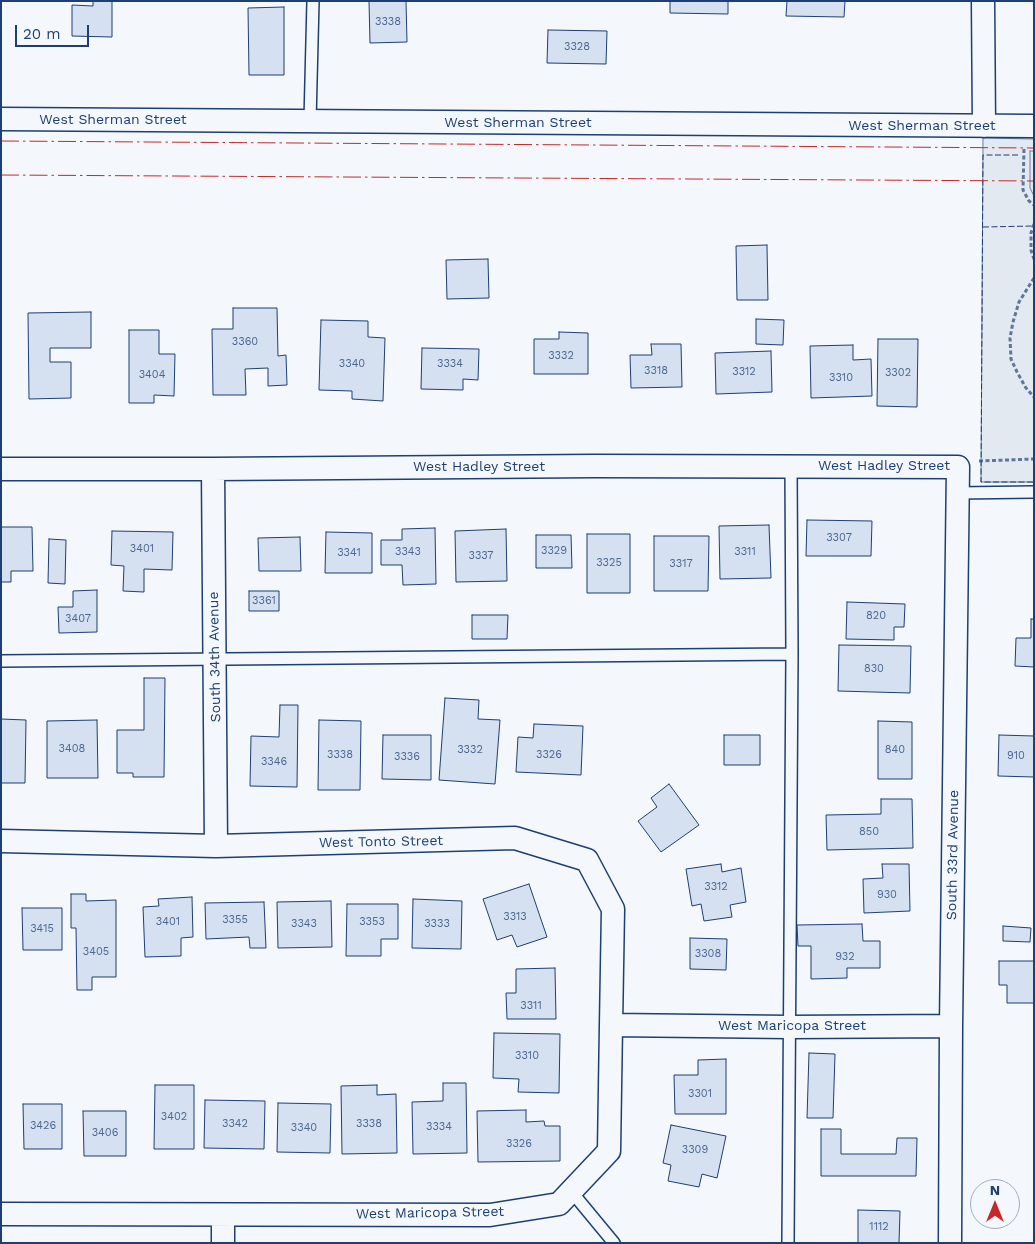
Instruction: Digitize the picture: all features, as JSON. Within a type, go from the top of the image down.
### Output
[{"type":"street","points":[[983,1],[984,126]]},
{"type":"street","name":"West Sherman Street","points":[[1,119],[1029,126]]},
{"type":"street","name":"West Hadley Street","points":[[1,469],[595,466],[958,467]]},
{"type":"street","name":"South 33rd Avenue","points":[[950,1243],[958,467]]},
{"type":"street","name":"South 34th Avenue","points":[[213,469],[216,846]]},
{"type":"street","name":"West Tonto Street","points":[[1,841],[216,846],[515,838],[587,860],[613,909],[611,1025]]},
{"type":"street","name":"West Maricopa Street","points":[[1,1214],[490,1215],[559,1204],[609,1151],[611,1025],[951,1026]]},
{"type":"street","points":[[223,1215],[223,1243]]},
{"type":"lane","points":[[310,121],[313,1]]},
{"type":"lane","points":[[788,1243],[792,654],[791,466]]},
{"type":"lane","points":[[957,493],[1034,492]]},
{"type":"lane","points":[[1,661],[792,654]]},
{"type":"lane","points":[[571,1192],[614,1243]]},
{"type":"path","points":[[1029,126],[1023,190],[1029,201],[1034,205]]},
{"type":"path","points":[[1034,224],[1031,233],[1031,250],[1034,259]]},
{"type":"path","points":[[1034,278],[1019,302],[1010,338],[1011,359],[1016,372],[1034,397]]},
{"type":"path","points":[[981,461],[1034,459]]},
{"type":"shaded area","points":[[983,138],[1034,139],[1034,482],[981,482]]},
{"type":"shaded area","points":[[1030,151],[1034,151],[1034,196],[1030,188]]},
{"type":"building","points":[[93,1],[112,1],[112,37],[72,36],[72,5],[93,6]]},
{"type":"building","points":[[369,1],[406,1],[407,42],[370,43]]},
{"type":"building","points":[[670,1],[728,1],[728,14],[670,13]]},
{"type":"building","points":[[787,1],[845,1],[844,17],[786,16]]},
{"type":"building","points":[[284,7],[284,75],[249,75],[248,8]]},
{"type":"building","points":[[548,30],[607,31],[606,64],[547,63]]},
{"type":"building","points":[[767,245],[768,300],[737,300],[736,246]]},
{"type":"building","points":[[488,259],[489,298],[447,299],[446,260]]},
{"type":"building","points":[[233,308],[277,308],[278,356],[286,355],[287,385],[268,386],[268,368],[245,369],[246,395],[213,395],[212,329],[233,329]]},
{"type":"building","points":[[91,312],[91,348],[50,348],[50,362],[71,362],[71,398],[29,399],[28,313]]},
{"type":"building","points":[[756,319],[784,320],[783,345],[756,344]]},
{"type":"building","points":[[321,320],[368,321],[368,337],[385,338],[383,401],[352,399],[352,391],[319,390]]},
{"type":"building","points":[[129,330],[159,330],[159,354],[175,354],[174,396],[154,395],[154,403],[129,403]]},
{"type":"building","points":[[559,332],[588,333],[588,374],[534,374],[534,339],[559,339]]},
{"type":"building","points":[[878,339],[918,339],[917,407],[877,406]]},
{"type":"building","points":[[651,344],[681,344],[682,387],[631,388],[630,355],[652,355]]},
{"type":"building","points":[[853,345],[853,360],[871,359],[872,396],[811,398],[810,346]]},
{"type":"building","points":[[422,348],[479,349],[478,380],[463,379],[463,390],[421,389]]},
{"type":"building","points":[[771,351],[772,392],[716,394],[715,353]]},
{"type":"building","points":[[807,520],[872,521],[871,556],[806,556]]},
{"type":"building","points":[[769,525],[771,578],[720,579],[719,526]]},
{"type":"building","points":[[1,527],[32,527],[33,571],[11,571],[11,582],[1,582]]},
{"type":"building","points":[[435,528],[436,584],[403,585],[402,565],[381,565],[381,540],[402,540],[402,529]]},
{"type":"building","points":[[506,529],[507,581],[456,582],[455,531]]},
{"type":"building","points":[[112,531],[173,532],[172,570],[144,569],[144,592],[123,591],[124,566],[111,565]]},
{"type":"building","points":[[326,532],[372,533],[372,573],[325,573]]},
{"type":"building","points":[[587,534],[630,534],[630,593],[587,593]]},
{"type":"building","points":[[536,535],[571,535],[572,568],[536,568]]},
{"type":"building","points":[[654,536],[709,536],[708,591],[654,591]]},
{"type":"building","points":[[300,537],[301,571],[259,571],[258,538]]},
{"type":"building","points":[[49,539],[66,540],[65,584],[48,583]]},
{"type":"building","points":[[97,590],[97,632],[59,633],[58,607],[73,607],[73,591]]},
{"type":"building","points":[[249,591],[279,591],[279,611],[249,611]]},
{"type":"building","points":[[847,602],[905,604],[904,627],[894,627],[894,640],[846,639]]},
{"type":"building","points":[[472,615],[508,615],[507,639],[472,639]]},
{"type":"building","points":[[1031,619],[1034,619],[1034,667],[1015,666],[1016,638],[1031,638]]},
{"type":"building","points":[[839,645],[911,646],[910,693],[838,691]]},
{"type":"building","points":[[144,678],[165,678],[164,777],[133,777],[133,773],[117,773],[117,730],[144,730]]},
{"type":"building","points":[[445,698],[479,700],[478,719],[500,720],[495,784],[439,780]]},
{"type":"building","points":[[280,705],[298,705],[297,787],[250,786],[251,736],[279,737]]},
{"type":"building","points":[[1,719],[26,720],[25,783],[1,783]]},
{"type":"building","points":[[97,720],[98,778],[47,778],[47,721]]},
{"type":"building","points":[[319,720],[361,721],[360,790],[318,790]]},
{"type":"building","points":[[878,721],[912,722],[912,779],[878,779]]},
{"type":"building","points":[[534,724],[583,726],[581,775],[516,772],[518,737],[533,738]]},
{"type":"building","points":[[383,735],[431,735],[431,780],[382,779]]},
{"type":"building","points":[[724,735],[760,735],[760,765],[724,765]]},
{"type":"building","points":[[999,735],[1034,736],[1034,777],[998,776]]},
{"type":"building","points":[[669,784],[699,825],[661,852],[638,821],[657,807],[651,798]]},
{"type":"building","points":[[881,799],[912,799],[913,848],[827,850],[826,815],[881,814]]},
{"type":"building","points":[[721,864],[722,872],[741,868],[746,902],[730,905],[732,917],[704,921],[701,904],[692,906],[686,869]]},
{"type":"building","points":[[882,864],[909,864],[910,911],[864,913],[863,879],[883,878]]},
{"type":"building","points":[[529,884],[547,937],[517,947],[512,935],[497,940],[483,899]]},
{"type":"building","points":[[71,894],[86,894],[86,901],[116,900],[116,977],[92,977],[92,990],[77,990],[76,928],[71,928]]},
{"type":"building","points":[[192,897],[193,937],[181,938],[181,956],[145,957],[143,907],[159,906],[158,899]]},
{"type":"building","points":[[413,899],[462,901],[461,949],[412,948]]},
{"type":"building","points":[[331,901],[332,947],[278,948],[277,902]]},
{"type":"building","points":[[264,902],[266,948],[250,948],[249,937],[206,939],[205,903]]},
{"type":"building","points":[[347,904],[398,904],[398,939],[381,939],[381,956],[346,956]]},
{"type":"building","points":[[22,908],[62,908],[62,950],[23,950]]},
{"type":"building","points":[[862,924],[863,941],[880,941],[880,968],[847,968],[847,978],[811,979],[811,946],[798,946],[797,925]]},
{"type":"building","points":[[1003,926],[1031,928],[1030,942],[1003,941]]},
{"type":"building","points":[[690,938],[727,939],[726,970],[690,969]]},
{"type":"building","points":[[999,961],[1034,961],[1034,1003],[1007,1003],[1007,985],[999,985]]},
{"type":"building","points":[[555,968],[556,1019],[507,1019],[506,993],[516,993],[516,969]]},
{"type":"building","points":[[494,1033],[560,1034],[559,1093],[518,1092],[519,1079],[493,1078]]},
{"type":"building","points":[[809,1053],[835,1054],[833,1118],[807,1118]]},
{"type":"building","points":[[726,1059],[726,1114],[675,1114],[674,1075],[698,1075],[698,1060]]},
{"type":"building","points":[[443,1083],[466,1083],[467,1153],[413,1154],[412,1102],[443,1101]]},
{"type":"building","points":[[155,1085],[194,1085],[194,1149],[154,1149]]},
{"type":"building","points":[[377,1085],[377,1095],[396,1094],[397,1153],[342,1154],[341,1086]]},
{"type":"building","points":[[205,1100],[265,1101],[264,1149],[204,1148]]},
{"type":"building","points":[[278,1103],[331,1104],[330,1153],[277,1152]]},
{"type":"building","points":[[23,1104],[62,1104],[62,1149],[24,1149]]},
{"type":"building","points":[[526,1110],[526,1122],[544,1121],[545,1126],[560,1126],[560,1161],[478,1162],[477,1111]]},
{"type":"building","points":[[83,1111],[126,1111],[126,1156],[84,1156]]},
{"type":"building","points":[[671,1125],[726,1136],[717,1178],[702,1174],[699,1187],[668,1181],[671,1165],[663,1163]]},
{"type":"building","points":[[821,1129],[841,1129],[841,1154],[896,1154],[897,1138],[917,1138],[916,1176],[821,1176]]},
{"type":"building","points":[[858,1210],[900,1211],[899,1243],[858,1243]]},
{"type":"fence","points":[[1018,155],[983,155],[981,482],[1034,482]]},
{"type":"fence","points":[[983,227],[1034,226]]},
{"type":"power","points":[[1,141],[1034,148]]},
{"type":"power","points":[[1,175],[1034,181]]}]
